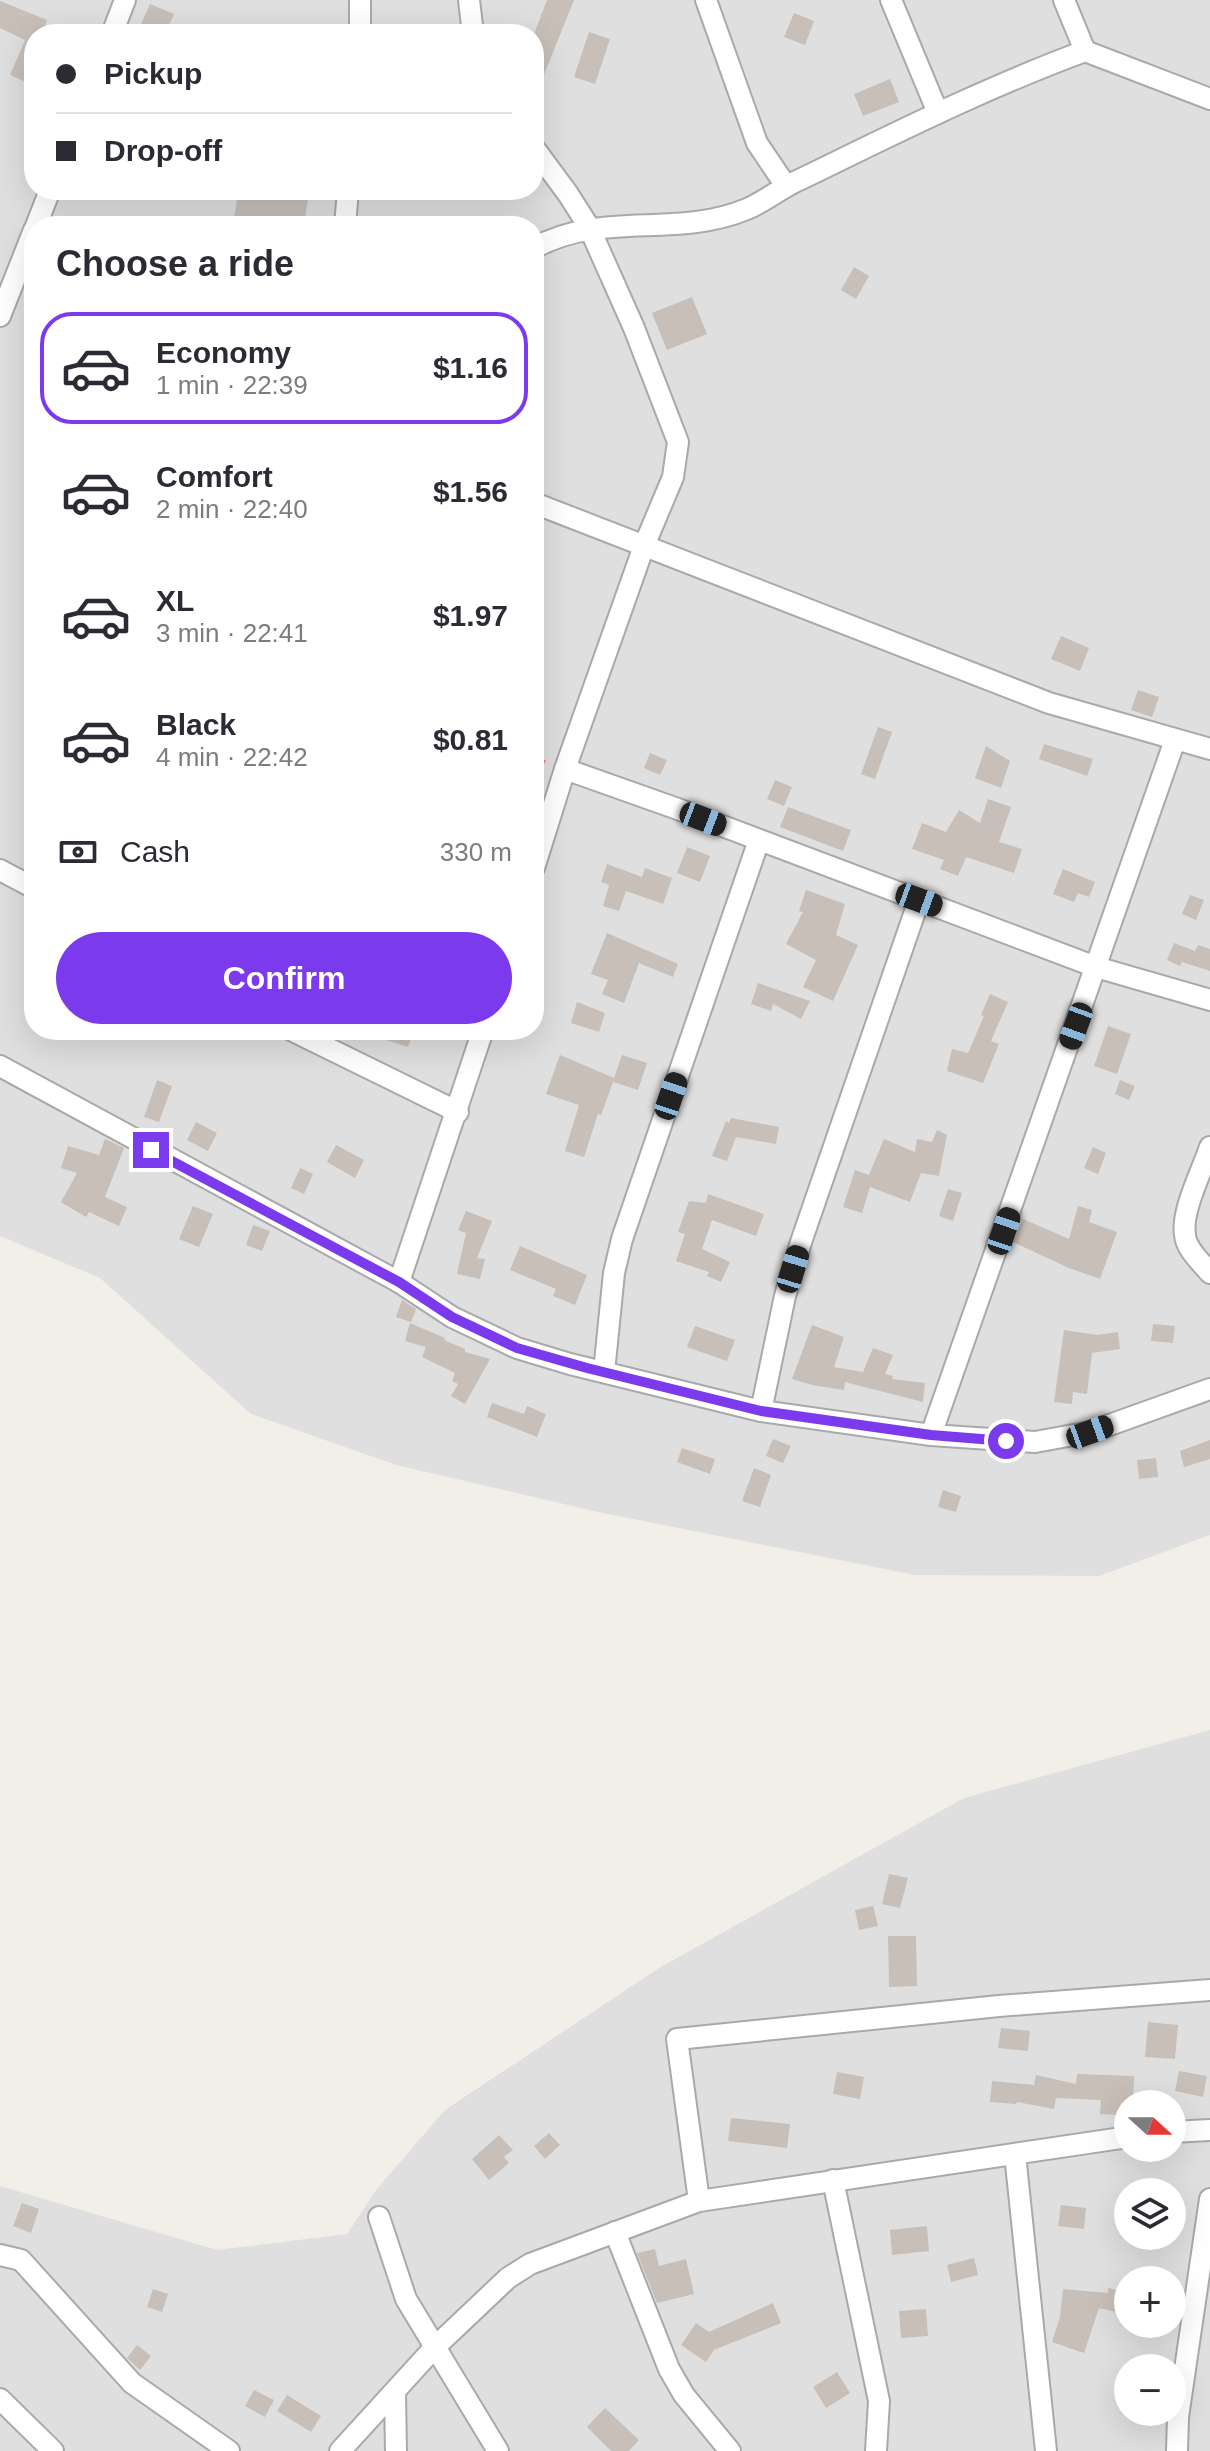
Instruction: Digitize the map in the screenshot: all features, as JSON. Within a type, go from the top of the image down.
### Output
[{"type":"street","points":[[116,24],[125,0]]},
{"type":"street","points":[[360,0],[360,24]]},
{"type":"street","points":[[469,0],[472,24]]},
{"type":"street","points":[[706,0],[757,143],[786,186]]},
{"type":"street","points":[[891,0],[938,113]]},
{"type":"street","points":[[1064,0],[1085,51]]},
{"type":"street","points":[[544,243],[589,227],[697,224],[748,208],[786,186],[938,113],[1085,51],[1210,99]]},
{"type":"street","points":[[544,162],[589,227],[634,328],[678,442],[673,477],[644,546],[544,836]]},
{"type":"street","points":[[0,316],[24,256]]},
{"type":"street","points":[[544,507],[1049,703],[1210,749]]},
{"type":"street","points":[[931,1435],[1175,740]]},
{"type":"street","points":[[565,769],[1096,967],[1210,1000]]},
{"type":"street","points":[[604,1372],[614,1273],[622,1239],[759,840]]},
{"type":"street","points":[[0,870],[24,883]]},
{"type":"street","points":[[761,1411],[785,1296],[801,1242],[919,900]]},
{"type":"street","points":[[311,1040],[458,1112]]},
{"type":"street","points":[[399,1282],[480,1040]]},
{"type":"street","points":[[0,1066],[399,1282],[452,1317],[517,1348],[604,1372],[761,1411],[931,1435],[1035,1442],[1090,1432],[1210,1389]]},
{"type":"street","points":[[1210,1147],[1186,1217],[1184,1237],[1210,1273]]},
{"type":"street","points":[[699,2201],[677,2039],[999,2006],[1210,1990]]},
{"type":"street","points":[[1186,2131],[1210,2130]]},
{"type":"street","points":[[340,2451],[434,2348],[508,2278],[530,2264],[699,2201],[1114,2139]]},
{"type":"street","points":[[1015,2154],[1046,2451]]},
{"type":"street","points":[[833,2180],[879,2401],[876,2451]]},
{"type":"street","points":[[1177,2451],[1178,2417],[1210,2199]]},
{"type":"street","points":[[379,2217],[406,2299],[498,2451]]},
{"type":"street","points":[[615,2232],[669,2369],[684,2395],[730,2451]]},
{"type":"street","points":[[0,2255],[21,2260],[132,2383],[229,2451]]},
{"type":"street","points":[[395,2393],[396,2451]]},
{"type":"street","points":[[0,2399],[53,2451]]},
{"type":"shaded area","points":[[0,0],[1210,0],[1210,1535],[1099,1576],[915,1575],[598,1512],[396,1465],[251,1414],[100,1278],[0,1236]]},
{"type":"shaded area","points":[[1210,1730],[1210,2451],[0,2451],[0,2186],[217,2250],[347,2234],[376,2190],[445,2110],[659,1968],[964,1798]]},
{"type":"building","points":[[547,0],[574,0],[544,75],[544,24],[538,24]]},
{"type":"building","points":[[0,1],[47,20],[46,24],[24,24],[24,40],[0,28]]},
{"type":"building","points":[[150,4],[174,14],[170,24],[141,24]]},
{"type":"building","points":[[794,13],[814,21],[805,45],[784,37]]},
{"type":"building","points":[[589,32],[610,39],[595,84],[574,77]]},
{"type":"building","points":[[24,42],[24,81],[10,75]]},
{"type":"building","points":[[890,79],[899,102],[863,116],[854,94]]},
{"type":"building","points":[[237,200],[308,200],[305,216],[234,216]]},
{"type":"building","points":[[854,267],[869,276],[856,299],[841,290]]},
{"type":"building","points":[[692,297],[707,334],[667,350],[652,313]]},
{"type":"building","points":[[1061,636],[1089,648],[1080,671],[1051,659]]},
{"type":"building","points":[[1138,690],[1159,697],[1152,717],[1131,710]]},
{"type":"building","points":[[878,727],[892,732],[875,779],[861,774]]},
{"type":"building","points":[[1044,744],[1093,759],[1087,776],[1039,759]]},
{"type":"building","points":[[986,746],[1010,761],[1001,788],[975,778]]},
{"type":"building","points":[[650,753],[667,760],[660,775],[644,768]]},
{"type":"building","points":[[775,780],[792,787],[784,806],[767,799]]},
{"type":"building","points":[[988,799],[1011,807],[999,842],[1022,849],[1014,873],[966,857],[958,876],[940,869],[944,860],[912,849],[922,823],[946,832],[959,810],[980,823]]},
{"type":"building","points":[[788,807],[851,830],[843,851],[780,827]]},
{"type":"building","points":[[687,847],[710,856],[700,882],[677,873]]},
{"type":"building","points":[[607,864],[642,877],[645,868],[672,878],[663,904],[626,891],[619,911],[603,906],[609,885],[601,882]]},
{"type":"building","points":[[1063,869],[1095,882],[1089,897],[1078,893],[1074,902],[1053,894]]},
{"type":"building","points":[[806,890],[845,904],[836,935],[858,945],[833,1001],[803,987],[816,960],[786,944],[803,912],[799,911]]},
{"type":"building","points":[[1190,895],[1204,900],[1196,920],[1182,914]]},
{"type":"building","points":[[607,933],[678,964],[673,977],[639,963],[624,1003],[602,994],[608,980],[591,974]]},
{"type":"building","points":[[1174,943],[1195,951],[1198,945],[1210,949],[1210,971],[1182,962],[1180,966],[1167,960]]},
{"type":"building","points":[[758,983],[810,1001],[801,1019],[773,1004],[771,1011],[751,1004]]},
{"type":"building","points":[[990,994],[1008,1002],[991,1041],[999,1044],[983,1083],[947,1071],[952,1049],[968,1053]]},
{"type":"building","points":[[577,1002],[605,1013],[599,1032],[571,1023]]},
{"type":"building","points":[[1108,1026],[1131,1034],[1117,1074],[1094,1066]]},
{"type":"building","points":[[386,1040],[410,1040],[408,1047]]},
{"type":"building","points":[[560,1055],[614,1078],[622,1055],[647,1063],[638,1090],[613,1082],[601,1115],[598,1114],[584,1157],[565,1151],[579,1105],[546,1094]]},
{"type":"building","points":[[157,1080],[172,1086],[159,1122],[144,1117]]},
{"type":"building","points":[[1120,1080],[1135,1086],[1129,1100],[1115,1094]]},
{"type":"building","points":[[731,1118],[779,1127],[776,1144],[736,1137],[727,1161],[712,1156],[726,1121],[729,1123]]},
{"type":"building","points":[[196,1122],[217,1133],[208,1151],[187,1140]]},
{"type":"building","points":[[937,1130],[947,1135],[939,1176],[921,1173],[910,1202],[870,1187],[862,1213],[843,1207],[855,1170],[869,1175],[884,1139],[915,1152],[917,1139],[932,1142]]},
{"type":"building","points":[[105,1139],[124,1148],[105,1197],[127,1207],[119,1226],[89,1212],[86,1217],[61,1202],[77,1173],[61,1168],[68,1146],[99,1155]]},
{"type":"building","points":[[336,1145],[364,1160],[355,1178],[327,1162]]},
{"type":"building","points":[[1093,1147],[1106,1153],[1098,1174],[1084,1168]]},
{"type":"building","points":[[300,1168],[313,1174],[304,1194],[291,1188]]},
{"type":"building","points":[[948,1189],[962,1193],[953,1221],[939,1216]]},
{"type":"building","points":[[708,1194],[764,1214],[756,1236],[712,1220],[702,1249],[730,1262],[721,1282],[707,1276],[709,1272],[676,1261],[685,1234],[678,1232],[689,1201],[706,1203]]},
{"type":"building","points":[[193,1206],[213,1214],[199,1247],[179,1239]]},
{"type":"building","points":[[1078,1206],[1092,1210],[1089,1222],[1117,1232],[1100,1279],[1013,1242],[1023,1219],[1069,1239]]},
{"type":"building","points":[[466,1211],[492,1221],[477,1258],[485,1259],[480,1279],[457,1274],[466,1233],[458,1230]]},
{"type":"building","points":[[253,1225],[270,1231],[262,1251],[246,1245]]},
{"type":"building","points":[[520,1246],[587,1275],[575,1305],[553,1296],[556,1289],[510,1270]]},
{"type":"building","points":[[402,1300],[416,1309],[411,1322],[396,1317]]},
{"type":"building","points":[[410,1323],[445,1338],[465,1349],[465,1352],[490,1359],[465,1404],[451,1396],[458,1384],[452,1381],[455,1373],[422,1357],[426,1347],[405,1341]]},
{"type":"building","points":[[1153,1324],[1175,1326],[1173,1343],[1151,1341]]},
{"type":"building","points":[[812,1325],[844,1337],[834,1367],[863,1372],[873,1348],[893,1355],[885,1374],[893,1376],[892,1379],[925,1383],[923,1402],[845,1382],[844,1390],[792,1379]]},
{"type":"building","points":[[695,1326],[735,1340],[727,1361],[687,1347]]},
{"type":"building","points":[[1064,1330],[1097,1335],[1118,1332],[1120,1349],[1092,1353],[1087,1394],[1073,1392],[1072,1404],[1054,1402]]},
{"type":"building","points":[[492,1403],[524,1414],[527,1406],[546,1414],[537,1437],[487,1417]]},
{"type":"building","points":[[773,1439],[791,1446],[783,1463],[766,1456]]},
{"type":"building","points":[[1210,1440],[1210,1459],[1184,1467],[1180,1451]]},
{"type":"building","points":[[682,1448],[715,1459],[710,1474],[677,1462]]},
{"type":"building","points":[[1156,1458],[1158,1477],[1139,1479],[1137,1460]]},
{"type":"building","points":[[754,1468],[771,1475],[760,1507],[742,1501]]},
{"type":"building","points":[[943,1490],[961,1496],[956,1512],[938,1507]]},
{"type":"building","points":[[889,1874],[908,1878],[900,1908],[882,1904]]},
{"type":"building","points":[[873,1906],[878,1926],[859,1930],[855,1910]]},
{"type":"building","points":[[888,1936],[916,1936],[917,1986],[889,1987]]},
{"type":"building","points":[[1148,2022],[1178,2025],[1175,2059],[1145,2057]]},
{"type":"building","points":[[1001,2028],[1030,2031],[1028,2051],[998,2048]]},
{"type":"building","points":[[1179,2071],[1207,2076],[1203,2097],[1186,2093],[1186,2090],[1175,2090]]},
{"type":"building","points":[[837,2072],[864,2077],[860,2099],[833,2094]]},
{"type":"building","points":[[1077,2074],[1134,2076],[1134,2090],[1114,2090],[1114,2115],[1100,2114],[1101,2100],[1056,2098],[1054,2109],[1017,2102],[990,2102],[992,2081],[1034,2085],[1036,2075],[1076,2084]]},
{"type":"building","points":[[731,2118],[790,2124],[787,2148],[728,2141]]},
{"type":"building","points":[[549,2133],[560,2145],[545,2159],[534,2146]]},
{"type":"building","points":[[499,2135],[513,2150],[504,2157],[509,2163],[489,2180],[472,2159]]},
{"type":"building","points":[[22,2203],[39,2209],[31,2233],[13,2226]]},
{"type":"building","points":[[1061,2205],[1086,2208],[1084,2229],[1058,2226]]},
{"type":"building","points":[[927,2226],[929,2251],[892,2255],[890,2230]]},
{"type":"building","points":[[655,2249],[659,2266],[686,2259],[694,2294],[657,2303],[637,2253]]},
{"type":"building","points":[[974,2258],[978,2275],[951,2282],[947,2265]]},
{"type":"building","points":[[1108,2288],[1114,2289],[1114,2311],[1099,2308],[1084,2353],[1052,2342],[1060,2317],[1063,2289],[1108,2293]]},
{"type":"building","points":[[153,2289],[168,2294],[162,2312],[147,2307]]},
{"type":"building","points":[[773,2303],[781,2323],[714,2350],[706,2362],[681,2345],[696,2323],[709,2332]]},
{"type":"building","points":[[926,2309],[928,2336],[901,2338],[899,2311]]},
{"type":"building","points":[[137,2345],[151,2356],[140,2370],[127,2358]]},
{"type":"building","points":[[837,2372],[850,2393],[826,2408],[813,2387]]},
{"type":"building","points":[[254,2390],[274,2400],[265,2417],[245,2406]]},
{"type":"building","points":[[287,2395],[321,2416],[311,2432],[277,2411]]},
{"type":"building","points":[[605,2408],[639,2440],[629,2451],[611,2451],[587,2427]]},
{"type":"route","points":[[151,1150],[399,1282],[452,1317],[517,1348],[761,1411],[931,1435],[1006,1441]]}]
